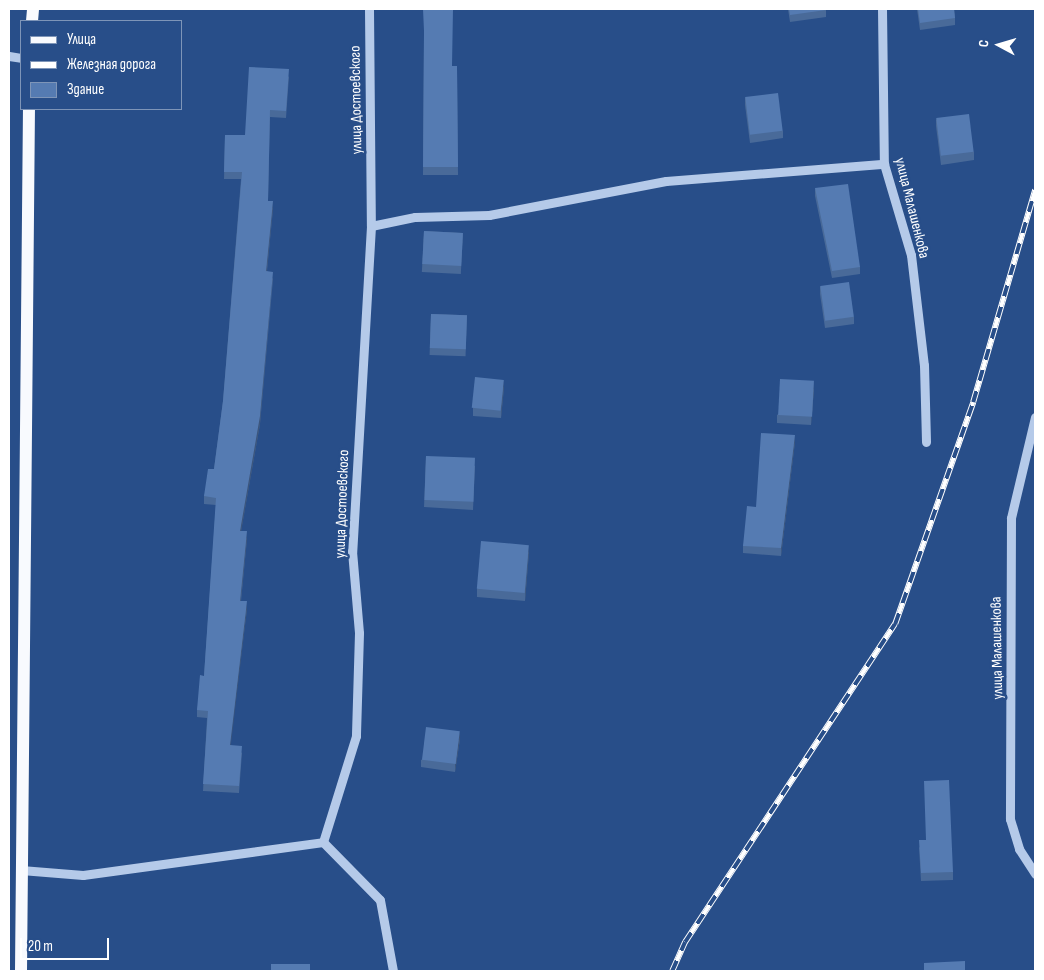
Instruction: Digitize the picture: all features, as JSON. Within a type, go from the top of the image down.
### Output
[{"type":"main road","points":[[21,971],[29,110]]},
{"type":"street","name":"улица Достоевского","points":[[323,842],[356,736],[359,633],[352,551],[371,226],[369,9]]},
{"type":"street","name":"улица Малашенкова","points":[[882,9],[884,164],[911,255],[924,365],[926,442]]},
{"type":"street","points":[[371,226],[415,217],[489,215],[666,181],[884,164]]},
{"type":"street","name":"улица Малашенкова","points":[[1035,418],[1011,518],[1010,819],[1019,849],[1035,874]]},
{"type":"street","points":[[21,870],[83,875],[323,842],[380,900],[394,971]]},
{"type":"building","points":[[423,9],[453,9],[452,66],[457,66],[458,167],[423,167]]},
{"type":"building","points":[[789,9],[826,9],[826,10],[790,15]]},
{"type":"building","points":[[918,9],[954,9],[955,18],[920,23]]},
{"type":"building","points":[[249,67],[289,69],[286,111],[270,110],[268,201],[273,201],[266,271],[273,272],[260,416],[240,531],[247,531],[240,601],[247,601],[230,745],[242,746],[239,786],[203,784],[208,711],[197,710],[200,675],[204,676],[216,498],[204,496],[208,469],[214,469],[223,401],[242,172],[224,172],[225,135],[245,135]]},
{"type":"building","points":[[778,93],[783,131],[750,135],[745,97]]},
{"type":"building","points":[[969,114],[974,152],[941,156],[936,118]]},
{"type":"building","points":[[848,184],[860,267],[832,271],[815,188]]},
{"type":"building","points":[[424,231],[463,233],[461,266],[422,264]]},
{"type":"building","points":[[849,282],[854,317],[825,321],[820,286]]},
{"type":"building","points":[[431,314],[467,315],[466,349],[430,348]]},
{"type":"building","points":[[475,377],[504,380],[501,411],[472,408]]},
{"type":"building","points":[[780,379],[814,381],[812,417],[778,415]]},
{"type":"building","points":[[761,433],[795,435],[781,548],[743,546],[747,506],[756,507]]},
{"type":"building","points":[[426,456],[475,458],[473,502],[424,500]]},
{"type":"building","points":[[481,541],[529,545],[525,593],[477,589]]},
{"type":"building","points":[[426,727],[460,731],[456,764],[422,760]]},
{"type":"building","points":[[949,780],[953,872],[921,873],[919,840],[926,840],[924,781]]},
{"type":"building","points":[[965,961],[965,971],[924,971],[924,963]]},
{"type":"building","points":[[271,964],[310,964],[310,971],[271,971]]},
{"type":"railway","points":[[672,971],[685,942],[895,624],[973,402],[1035,190]]}]
